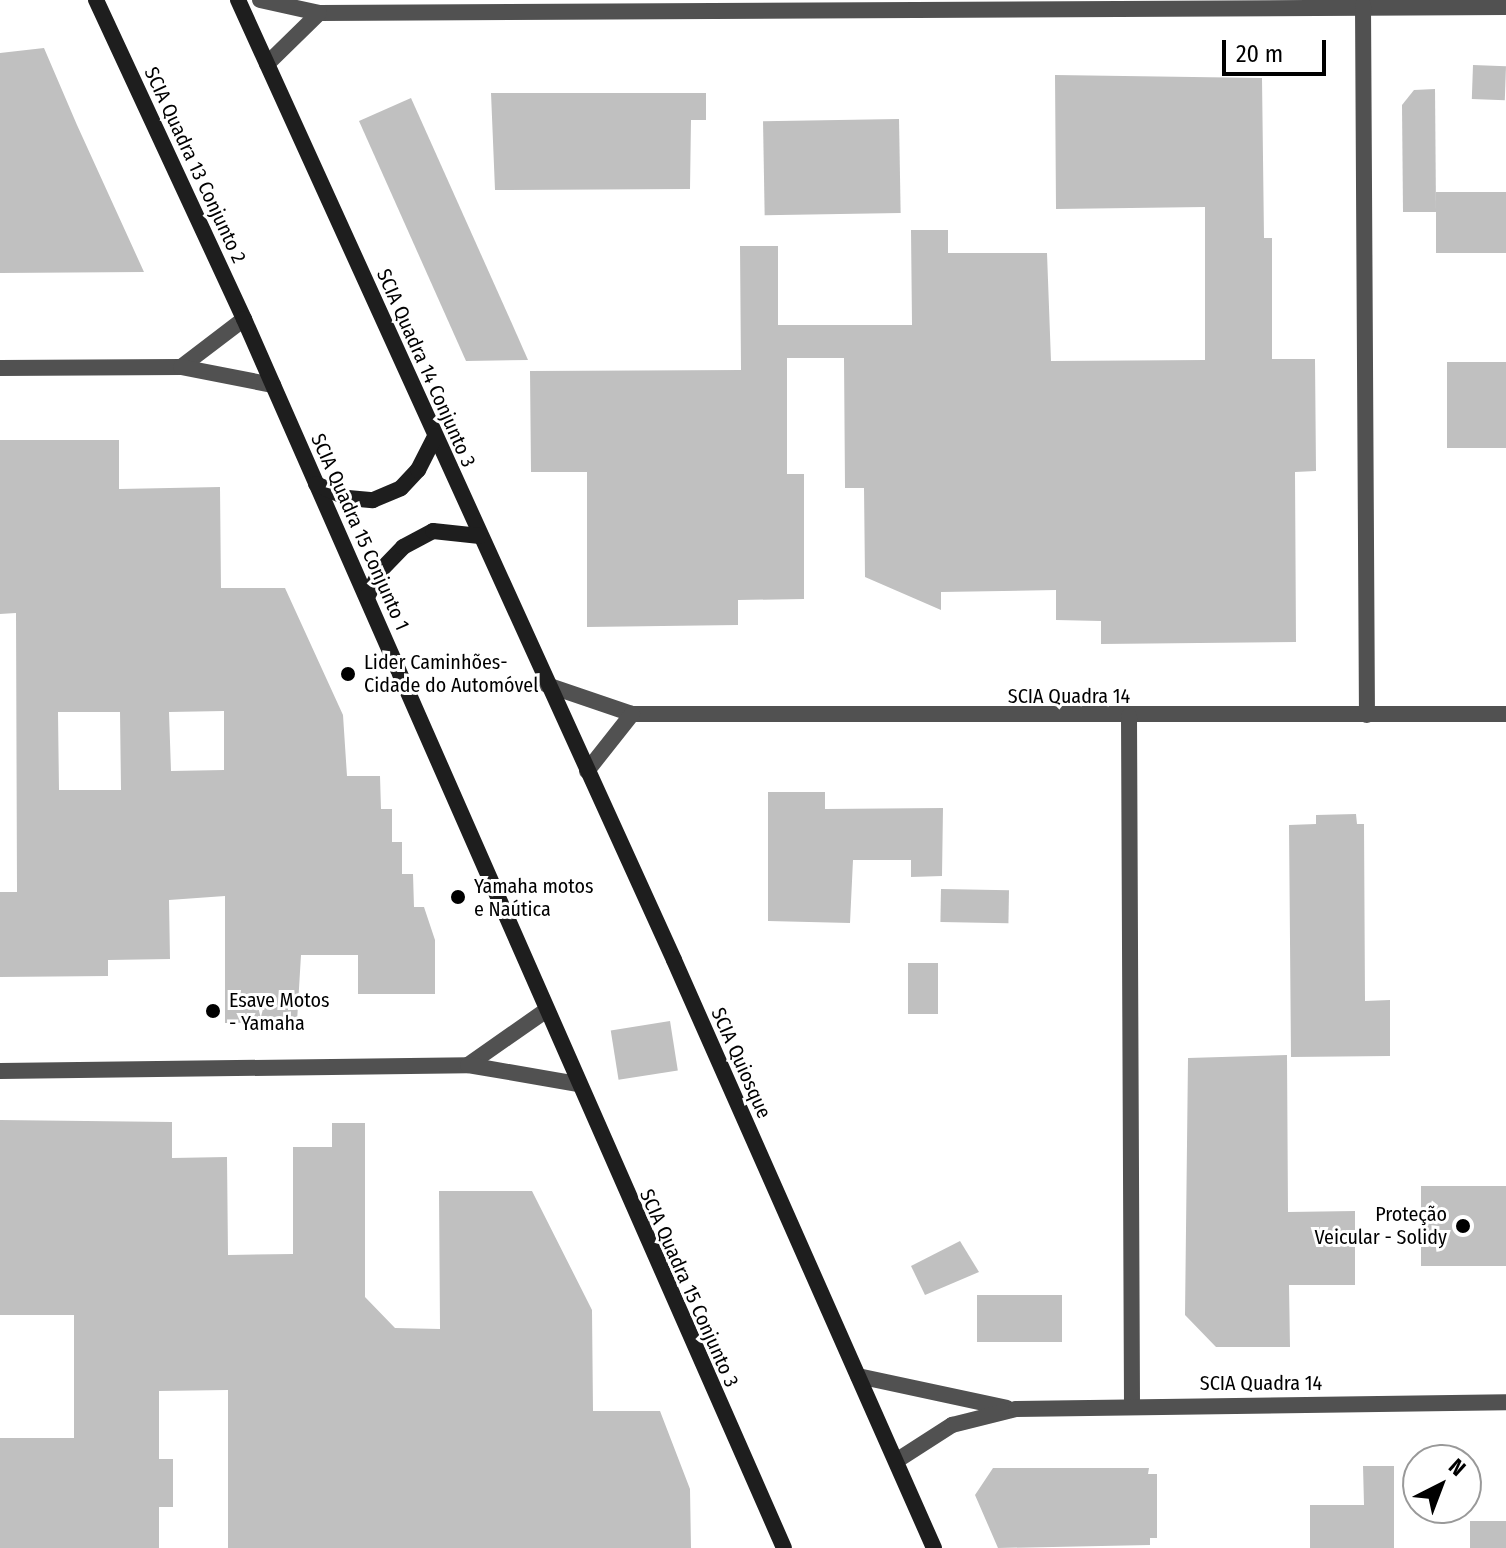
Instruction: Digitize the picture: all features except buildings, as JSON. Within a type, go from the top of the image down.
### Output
[{"type":"main road","name":"SCIA Quadra 13 Conjunto 2","points":[[96,0],[256,347]]},
{"type":"main road","name":"SCIA Quadra 14 Conjunto 3","points":[[238,0],[563,725]]},
{"type":"main road","name":"SCIA Quadra 15 Conjunto 1","points":[[256,347],[560,1043]]},
{"type":"main road","points":[[316,484],[348,498],[373,500],[401,488],[418,470],[435,436]]},
{"type":"main road","points":[[367,597],[381,570],[403,547],[433,531],[480,536]]},
{"type":"main road","name":"SCIA Quiosque","points":[[563,725],[587,771],[934,1548]]},
{"type":"main road","name":"SCIA Quadra 15 Conjunto 3","points":[[560,1043],[784,1548]]},
{"type":"street","points":[[260,0],[319,13],[788,4],[1506,7]]},
{"type":"street","points":[[1363,5],[1367,715]]},
{"type":"street","points":[[267,64],[319,13]]},
{"type":"street","points":[[181,367],[244,319]]},
{"type":"street","points":[[0,368],[181,367],[273,385]]},
{"type":"street","name":"SCIA Quadra 14","points":[[547,685],[632,714],[1506,714]]},
{"type":"street","points":[[587,771],[632,714]]},
{"type":"street","points":[[1129,716],[1132,1404]]},
{"type":"street","points":[[468,1065],[545,1011]]},
{"type":"street","points":[[0,1071],[468,1065],[578,1084]]},
{"type":"street","name":"SCIA Quadra 14","points":[[858,1376],[931,1395],[1016,1409]]},
{"type":"street","name":"SCIA Quadra 14","points":[[896,1461],[952,1425],[1016,1409],[1132,1404],[1506,1402]]},
{"type":"place","name":"Lider Caminhões- Cidade do Automóvel","points":[[348,674]]},
{"type":"place","name":"Yamaha motos e Naútica","points":[[458,897]]},
{"type":"place","name":"Esave Motos - Yamaha","points":[[213,1011]]},
{"type":"place","name":"Proteção Veicular - Solidy","points":[[1463,1226]]}]
